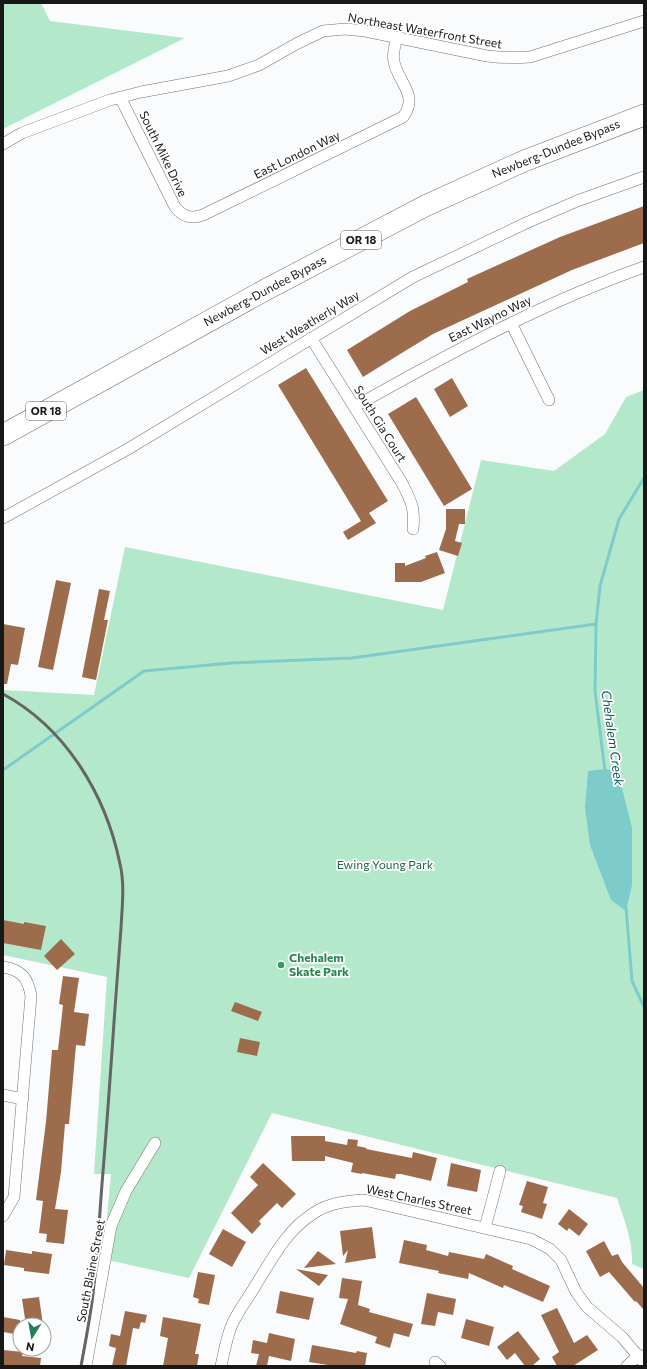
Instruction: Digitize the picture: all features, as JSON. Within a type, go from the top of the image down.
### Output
[{"type":"highway","name":"Newberg-Dundee Bypass","points":[[3,435],[267,289],[425,206],[524,161],[644,114]]},
{"type":"street","name":"Northeast Waterfront Street","points":[[3,144],[22,133],[120,97],[228,76],[259,65],[324,30],[345,29],[365,31],[502,58],[523,58],[644,21]]},
{"type":"street","name":"East London Way","points":[[189,218],[204,215],[403,117],[410,105],[409,94],[394,64],[393,57],[398,37]]},
{"type":"street","name":"South Mike Drive","points":[[120,97],[175,207],[181,214],[189,218]]},
{"type":"street","name":"West Weatherly Way","points":[[3,518],[128,448],[413,277],[526,223],[570,204],[644,177]]},
{"type":"street","name":"East Wayno Way","points":[[354,407],[430,364],[524,316],[604,281],[644,267]]},
{"type":"street","points":[[511,323],[549,400]]},
{"type":"street","name":"South Gia Court","points":[[311,338],[402,482],[412,502],[414,514],[412,529]]},
{"type":"street","points":[[3,967],[11,968],[24,975],[30,986],[31,996],[14,1198],[5,1213]]},
{"type":"street","points":[[3,1095],[23,1099]]},
{"type":"street","name":"South Blaine Street","points":[[86,1366],[111,1226],[126,1191],[155,1143]]},
{"type":"street","points":[[485,1228],[500,1171]]},
{"type":"street","name":"West Charles Street","points":[[222,1366],[225,1345],[231,1327],[284,1239],[300,1223],[315,1212],[349,1201],[364,1200],[532,1239],[550,1249],[561,1260],[576,1292],[587,1307],[622,1337],[642,1359]]},
{"type":"street","points":[[627,1366],[642,1359]]},
{"type":"green space","points":[[3,3],[41,3],[50,21],[185,38],[3,129]]},
{"type":"green space","name":"Ewing Young Park","points":[[644,390],[644,1269],[632,1264],[630,1239],[617,1198],[272,1113],[189,1278],[103,1259],[111,1174],[94,1174],[107,977],[3,955],[3,690],[94,695],[125,547],[443,610],[481,460],[554,471],[605,434],[626,397]]},
{"type":"water","points":[[605,769],[618,772],[632,828],[632,885],[626,911],[611,900],[590,845],[585,808],[588,771]]},
{"type":"building","points":[[644,206],[644,243],[572,270],[433,334],[363,377],[347,350],[410,311],[468,282],[467,279],[560,237]]},
{"type":"building","points":[[306,368],[388,501],[369,513],[376,523],[348,540],[343,532],[361,521],[278,385]]},
{"type":"building","points":[[452,378],[468,406],[450,417],[434,389]]},
{"type":"building","points":[[416,397],[472,489],[444,506],[388,414]]},
{"type":"building","points":[[446,509],[465,509],[465,524],[459,524],[455,541],[462,543],[458,556],[439,550],[446,529]]},
{"type":"building","points":[[437,552],[445,573],[421,582],[395,582],[395,563],[405,563],[405,566]]},
{"type":"building","points":[[56,580],[71,583],[53,670],[38,667]]},
{"type":"building","points":[[99,589],[110,591],[104,620],[108,620],[96,680],[82,677]]},
{"type":"building","points":[[3,624],[25,628],[18,665],[11,664],[7,684],[3,684]]},
{"type":"building","points":[[3,920],[46,926],[41,950],[3,943]]},
{"type":"building","points":[[61,939],[75,954],[57,970],[44,956]]},
{"type":"building","points":[[63,976],[79,978],[74,1012],[89,1014],[85,1046],[76,1045],[69,1124],[65,1124],[61,1172],[55,1209],[68,1210],[64,1244],[46,1242],[47,1234],[39,1233],[43,1201],[36,1200],[46,1122],[52,1050],[58,1050],[63,1005],[59,1004]]},
{"type":"building","points":[[235,1002],[262,1012],[258,1021],[231,1011]]},
{"type":"building","points":[[240,1038],[260,1042],[257,1056],[237,1052]]},
{"type":"building","points":[[291,1136],[325,1136],[325,1141],[347,1145],[348,1139],[358,1140],[357,1146],[367,1148],[366,1149],[412,1158],[413,1152],[437,1158],[431,1181],[401,1174],[396,1174],[395,1179],[351,1172],[353,1163],[325,1156],[325,1161],[292,1161]]},
{"type":"building","points":[[263,1163],[296,1194],[282,1208],[277,1203],[259,1221],[261,1224],[252,1234],[231,1213],[258,1185],[250,1177]]},
{"type":"building","points":[[451,1163],[481,1170],[477,1192],[447,1186]]},
{"type":"building","points":[[527,1181],[548,1187],[543,1203],[547,1204],[542,1219],[521,1212],[523,1206],[519,1205]]},
{"type":"building","points":[[569,1209],[588,1224],[579,1236],[569,1228],[567,1231],[558,1224]]},
{"type":"building","points":[[372,1227],[376,1258],[345,1263],[348,1250],[343,1256],[340,1231]]},
{"type":"building","points":[[223,1229],[246,1242],[232,1267],[209,1254]]},
{"type":"building","points":[[404,1240],[427,1245],[426,1250],[448,1256],[449,1252],[484,1259],[486,1254],[513,1266],[512,1269],[550,1286],[543,1302],[504,1285],[503,1288],[469,1273],[468,1279],[438,1273],[439,1271],[399,1263]]},
{"type":"building","points":[[604,1241],[612,1256],[618,1254],[622,1262],[644,1288],[644,1310],[636,1301],[635,1302],[609,1272],[600,1277],[586,1251]]},
{"type":"building","points":[[6,1250],[32,1254],[32,1251],[52,1254],[49,1274],[24,1271],[24,1268],[4,1265]]},
{"type":"building","points":[[318,1251],[336,1264],[304,1268]]},
{"type":"building","points":[[296,1269],[328,1275],[319,1286]]},
{"type":"building","points":[[198,1272],[215,1275],[209,1305],[198,1303],[199,1299],[193,1297]]},
{"type":"building","points":[[342,1278],[362,1281],[358,1305],[370,1309],[369,1312],[413,1324],[409,1337],[394,1333],[390,1348],[375,1343],[377,1337],[340,1324],[348,1299],[339,1298]]},
{"type":"building","points":[[280,1291],[314,1298],[309,1320],[276,1313]]},
{"type":"building","points":[[427,1293],[456,1299],[453,1315],[438,1312],[435,1326],[421,1324]]},
{"type":"building","points":[[39,1297],[42,1317],[25,1317],[22,1299]]},
{"type":"building","points":[[557,1308],[574,1343],[587,1335],[598,1350],[573,1366],[557,1366],[552,1357],[559,1352],[541,1315]]},
{"type":"building","points":[[125,1311],[147,1315],[145,1323],[141,1322],[139,1329],[133,1328],[126,1366],[112,1366],[116,1348],[109,1346],[111,1334],[120,1336]]},
{"type":"building","points":[[3,1317],[12,1319],[12,1334],[3,1332]]},
{"type":"building","points":[[163,1317],[201,1324],[195,1354],[199,1354],[197,1366],[163,1366],[168,1338],[160,1336]]},
{"type":"building","points":[[466,1319],[494,1327],[489,1346],[461,1338]]},
{"type":"building","points":[[518,1331],[540,1359],[532,1366],[525,1366],[515,1353],[507,1360],[497,1347]]},
{"type":"building","points":[[269,1333],[295,1339],[291,1361],[269,1356],[267,1366],[256,1366],[259,1354],[251,1353],[253,1340],[267,1343]]},
{"type":"building","points":[[312,1345],[356,1353],[357,1351],[367,1353],[365,1366],[334,1366],[309,1362]]},
{"type":"building","points":[[3,1350],[12,1351],[12,1357],[41,1358],[40,1366],[3,1365]]},
{"type":"waterway","name":"Chehalem Creek","points":[[605,771],[595,691],[596,624],[600,586],[619,519],[644,478]]},
{"type":"waterway","points":[[3,770],[144,671],[231,663],[352,658],[596,624]]},
{"type":"waterway","name":"Chehalem Creek","points":[[626,907],[632,981],[644,1007]]},
{"type":"railway","points":[[3,694],[26,708],[46,725],[80,766],[105,813],[114,838],[122,872],[123,896],[121,928],[97,1258],[92,1302],[81,1366]]},
{"type":"place","name":"Chehalem Skate Park","points":[[281,965]]}]
